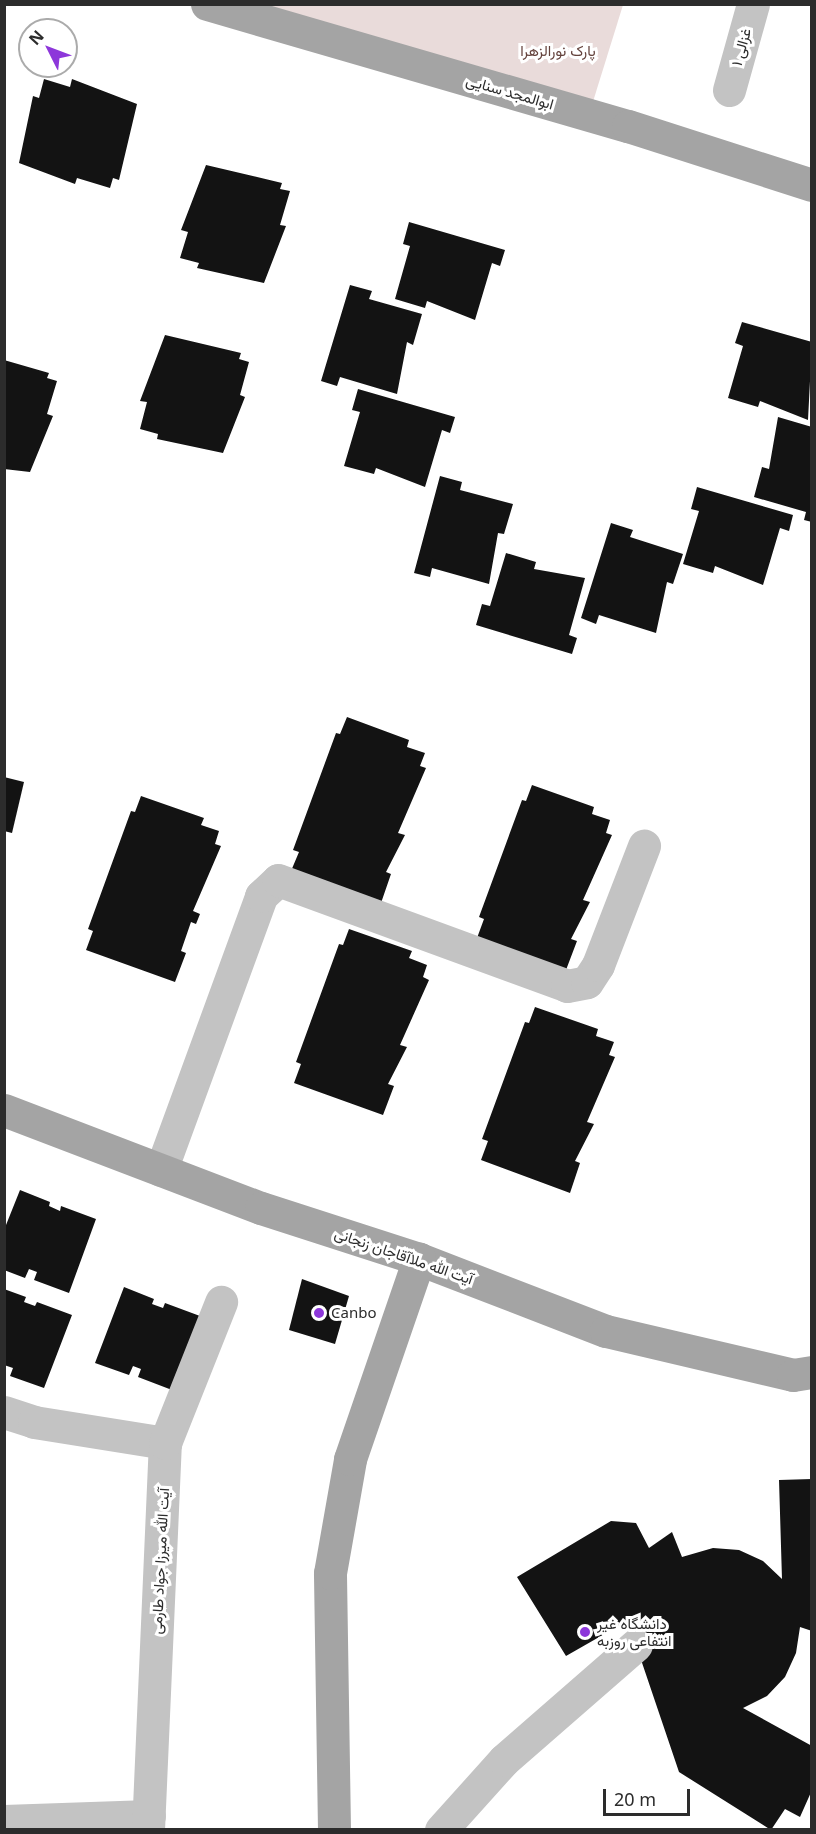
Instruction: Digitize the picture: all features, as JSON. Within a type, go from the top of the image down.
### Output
[{"type":"main road","name":"ابوالمجد سنایی","points":[[216,6],[628,126],[812,185]]},
{"type":"main road","name":"آیت الله ملاآقاجان زنجانی","points":[[4,1110],[161,1170],[419,1259],[606,1331],[793,1375],[812,1372]]},
{"type":"main road","points":[[334,1830],[330,1573],[350,1459],[419,1259]]},
{"type":"street","name":"غزالی ۱","points":[[729,90],[753,4]]},
{"type":"street","points":[[161,1170],[261,896],[278,880],[567,986],[587,982],[598,965],[645,846]]},
{"type":"street","name":"آیت الله میرزا جواد طارمی","points":[[148,1823],[165,1443],[221,1302]]},
{"type":"street","points":[[4,1412],[34,1422],[165,1443]]},
{"type":"street","points":[[441,1830],[504,1760],[636,1645]]},
{"type":"street","points":[[4,1821],[148,1823]]},
{"type":"green space","name":"پارک نورالزهرا","points":[[244,4],[623,5],[591,108]]},
{"type":"building","points":[[44,79],[70,87],[72,79],[137,104],[119,180],[113,178],[110,188],[77,178],[75,184],[19,163],[33,96],[39,98]]},
{"type":"building","points":[[206,165],[282,183],[280,189],[290,191],[280,225],[286,226],[264,283],[197,268],[199,263],[180,258],[188,232],[181,230]]},
{"type":"building","points":[[409,222],[505,250],[500,266],[492,263],[475,320],[427,301],[425,308],[395,299],[410,246],[403,244]]},
{"type":"building","points":[[350,285],[372,291],[369,299],[422,314],[413,345],[407,342],[397,394],[340,377],[337,386],[321,381]]},
{"type":"building","points":[[742,322],[812,342],[808,420],[760,401],[758,407],[728,398],[743,346],[735,343]]},
{"type":"building","points":[[165,335],[241,353],[239,359],[249,362],[240,395],[245,397],[223,453],[157,439],[158,434],[140,429],[147,402],[140,401]]},
{"type":"building","points":[[4,360],[49,373],[47,378],[57,381],[47,414],[53,416],[30,472],[4,469]]},
{"type":"building","points":[[358,389],[455,417],[450,433],[442,430],[425,487],[376,468],[374,474],[344,466],[360,412],[352,410]]},
{"type":"building","points":[[778,417],[812,427],[812,522],[804,520],[806,512],[754,497],[762,467],[769,469]]},
{"type":"building","points":[[440,476],[462,482],[460,490],[513,504],[504,534],[498,533],[489,584],[432,568],[430,577],[414,573]]},
{"type":"building","points":[[697,487],[793,515],[789,531],[780,528],[763,585],[715,566],[713,573],[683,564],[699,511],[691,509]]},
{"type":"building","points":[[611,523],[633,530],[630,537],[683,554],[673,584],[667,582],[656,633],[599,615],[596,624],[581,618]]},
{"type":"building","points":[[506,553],[536,562],[534,569],[585,578],[569,635],[577,638],[572,654],[476,625],[482,604],[490,606]]},
{"type":"building","points":[[347,717],[409,740],[407,747],[425,753],[420,766],[426,768],[398,833],[405,835],[386,872],[391,874],[381,903],[291,871],[299,852],[293,850],[336,733],[340,734]]},
{"type":"building","points":[[4,777],[24,782],[12,833],[4,831]]},
{"type":"building","points":[[532,785],[594,807],[592,814],[610,820],[606,833],[612,835],[583,900],[590,902],[571,939],[577,941],[566,970],[477,938],[484,919],[479,917],[522,800],[526,801]]},
{"type":"building","points":[[141,796],[204,818],[201,825],[219,831],[215,844],[221,846],[193,911],[200,914],[196,924],[191,922],[181,951],[186,953],[175,982],[86,950],[93,931],[88,929],[131,811],[135,812]]},
{"type":"building","points":[[349,929],[412,951],[409,958],[427,965],[423,977],[429,980],[400,1045],[407,1047],[388,1084],[394,1086],[383,1115],[294,1083],[301,1064],[296,1062],[339,944],[343,945]]},
{"type":"building","points":[[535,1007],[598,1029],[596,1036],[614,1042],[609,1055],[615,1057],[587,1122],[594,1124],[575,1161],[580,1163],[570,1193],[481,1160],[488,1141],[482,1139],[525,1022],[529,1023]]},
{"type":"building","points":[[20,1190],[50,1202],[49,1206],[60,1211],[61,1206],[96,1219],[69,1293],[34,1280],[37,1272],[29,1269],[25,1278],[4,1270],[4,1230]]},
{"type":"building","name":"Canbo","points":[[302,1279],[349,1296],[335,1344],[289,1330]]},
{"type":"building","points":[[124,1287],[154,1299],[152,1304],[163,1308],[165,1303],[200,1316],[172,1390],[138,1377],[141,1369],[133,1366],[129,1375],[95,1363]]},
{"type":"building","points":[[4,1289],[26,1297],[24,1302],[35,1306],[37,1302],[72,1315],[44,1388],[10,1376],[13,1368],[4,1365]]},
{"type":"building","points":[[812,1479],[812,1631],[800,1627],[796,1653],[785,1677],[767,1696],[743,1708],[812,1746],[812,1790],[800,1817],[785,1809],[771,1830],[679,1772],[636,1645],[636,1616],[566,1656],[517,1577],[611,1521],[636,1523],[649,1548],[672,1532],[682,1557],[713,1548],[739,1550],[763,1561],[782,1579],[779,1480]]},
{"type":"place","name":"Canbo","points":[[319,1313]]},
{"type":"place","name":"دانشگاه غیر انتفاعی روزبه","points":[[585,1632]]}]
